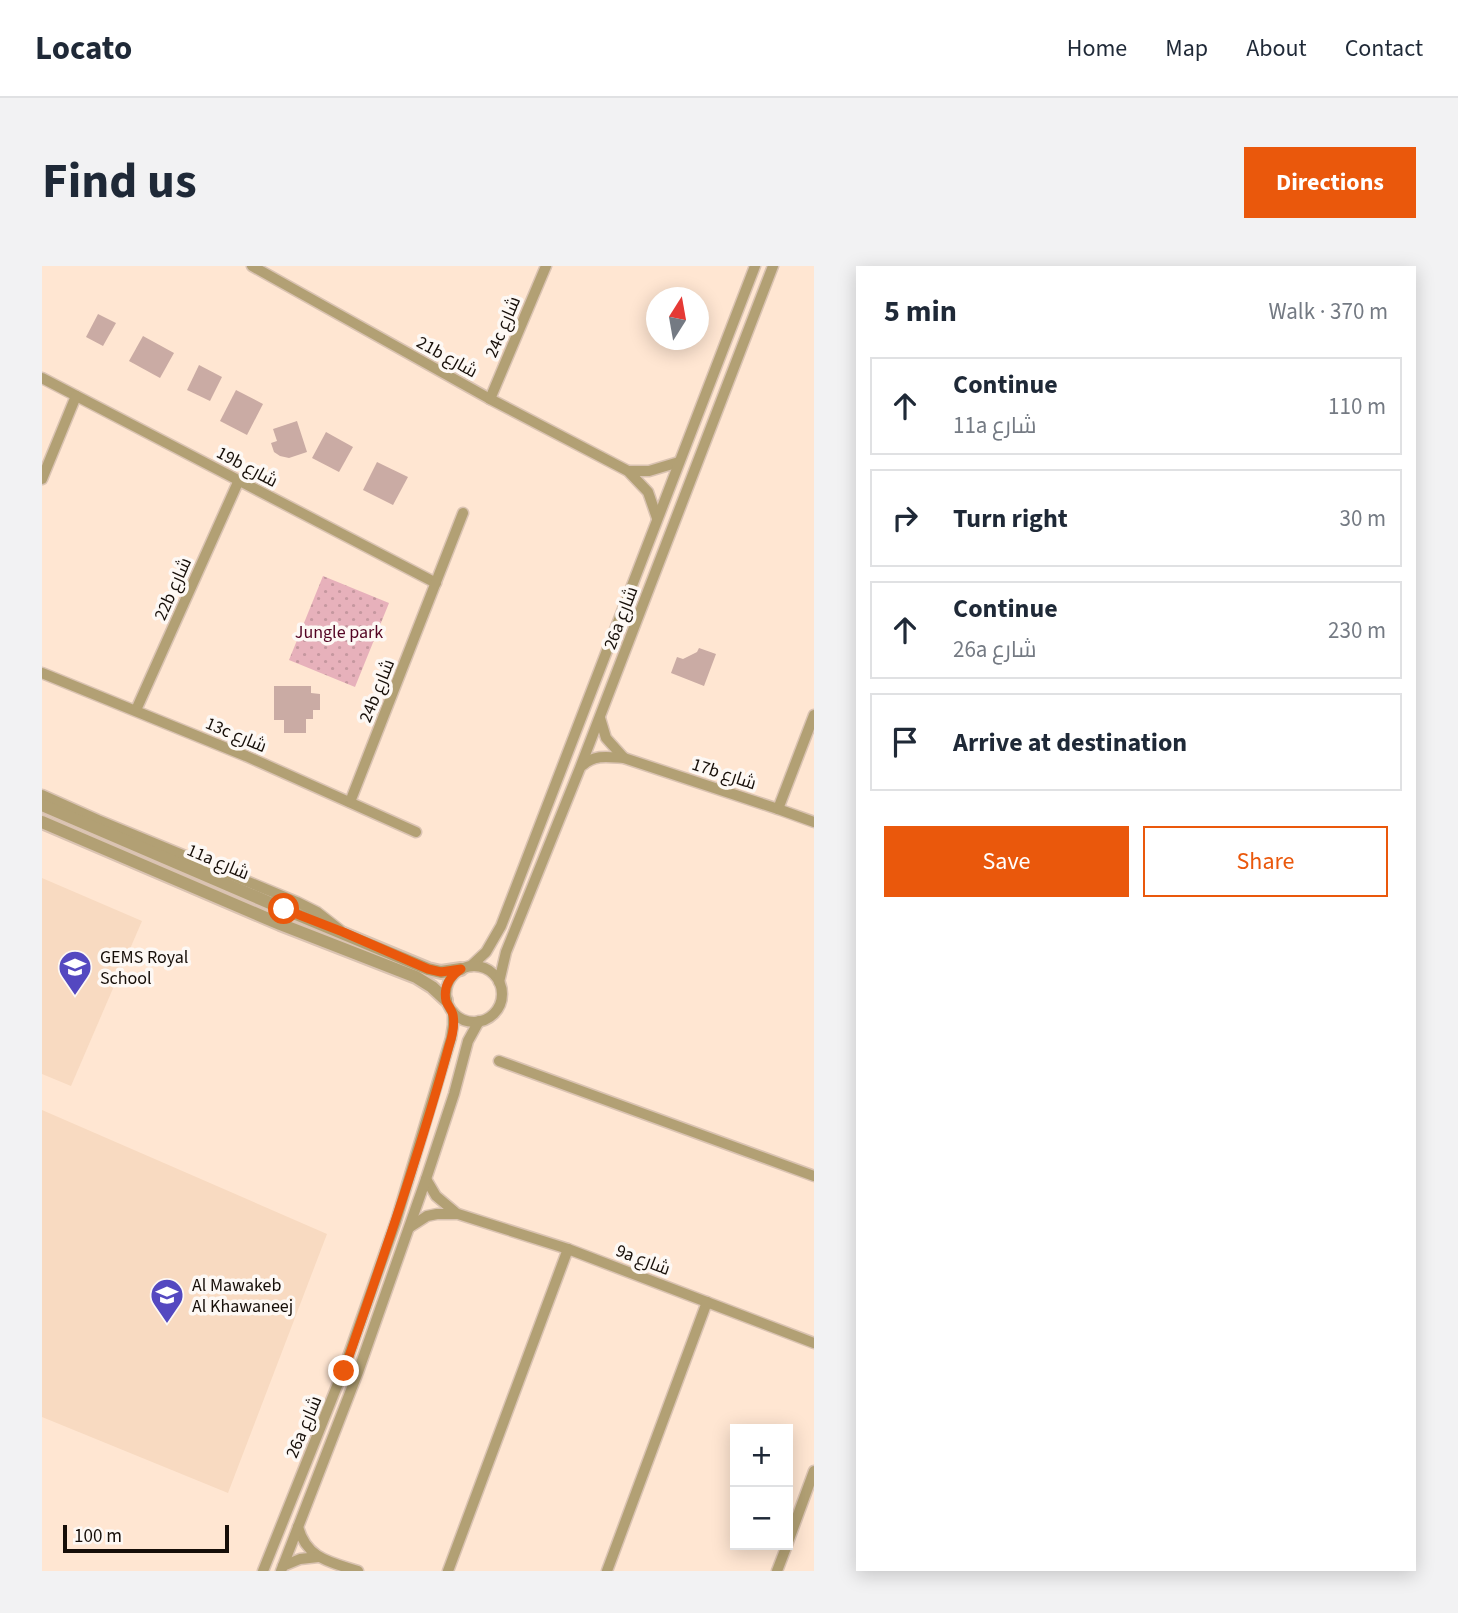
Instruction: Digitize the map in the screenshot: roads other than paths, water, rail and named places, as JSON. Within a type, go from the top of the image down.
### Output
[{"type":"street","name":"21b شارع","points":[[252,266],[490,399],[628,471],[648,492],[657,519]]},
{"type":"street","name":"24c شارع","points":[[490,399],[546,266]]},
{"type":"street","name":"26a شارع","points":[[466,967],[479,960],[492,944],[501,926],[755,266]]},
{"type":"street","name":"26a شارع","points":[[499,982],[506,952],[600,717],[773,266]]},
{"type":"street","name":"19b شارع","points":[[42,378],[436,583]]},
{"type":"street","points":[[42,480],[76,396]]},
{"type":"street","points":[[628,471],[649,471],[679,462]]},
{"type":"street","name":"22b شارع","points":[[136,710],[239,480]]},
{"type":"street","name":"24b شارع","points":[[350,802],[463,513]]},
{"type":"street","name":"13c شارع","points":[[42,673],[136,710],[416,832]]},
{"type":"street","points":[[778,809],[814,715]]},
{"type":"street","points":[[600,717],[606,738],[624,758]]},
{"type":"street","name":"17b شارع","points":[[580,768],[593,758],[624,758],[814,822]]},
{"type":"street","points":[[42,795],[297,902],[317,912],[343,932]]},
{"type":"street","name":"11a شارع","points":[[42,805],[428,969],[441,972],[466,967]]},
{"type":"street","name":"11a شارع","points":[[42,822],[280,924],[416,977],[446,1000]]},
{"type":"street","points":[[478,966],[491,971],[499,982],[502,996],[500,1003],[492,1015],[479,1021],[465,1020],[453,1012],[446,1000],[450,979],[466,967],[478,966]]},
{"type":"street","name":"26a شارع","points":[[263,1571],[333,1400],[396,1221],[451,1038],[453,1012]]},
{"type":"street","name":"26a شارع","points":[[282,1569],[339,1423],[426,1179],[468,1041],[479,1021]]},
{"type":"street","points":[[499,1061],[814,1176]]},
{"type":"street","name":"9a شارع","points":[[426,1179],[443,1203],[458,1214]]},
{"type":"street","name":"9a شارع","points":[[409,1228],[427,1216],[458,1214],[568,1249],[814,1343]]},
{"type":"street","points":[[448,1571],[568,1249]]},
{"type":"street","points":[[607,1571],[708,1302]]},
{"type":"street","points":[[793,1527],[814,1471]]},
{"type":"street","points":[[298,1528],[307,1547],[318,1557],[358,1571]]},
{"type":"street","points":[[777,1571],[784,1550]]},
{"type":"street","points":[[282,1569],[300,1559],[318,1557]]},
{"type":"place","name":"GEMS Royal School","points":[[75,997]]},
{"type":"place","name":"Al Mawakeb Al Khawaneej","points":[[167,1325]]},
{"type":"park label","name":"Jungle park","points":[[339,632]]}]
